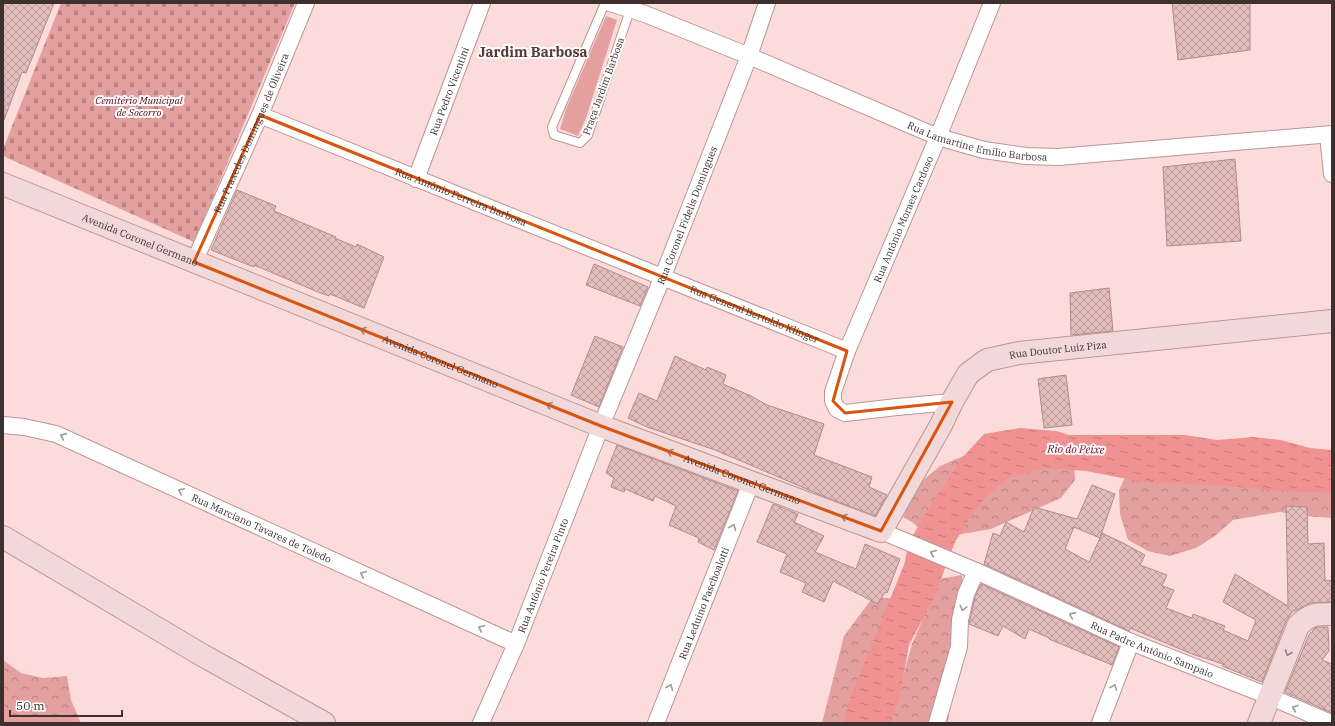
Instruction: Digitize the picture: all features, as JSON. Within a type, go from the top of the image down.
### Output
[{"type":"street","name":"Rua Praxedes Domingues de Oliveira","points":[[194,262],[260,115],[306,3]]},
{"type":"street","name":"Rua Pedro Vicentini","points":[[416,179],[482,3]]},
{"type":"street","name":"Rua Lamartine Emilio Barbosa","points":[[610,3],[637,8],[938,137],[984,150],[1026,156],[1058,157],[1330,135]]},
{"type":"street","name":"Rua Coronel Fidelis Domingues","points":[[601,426],[749,56],[767,3]]},
{"type":"street","name":"Rua Antônio Moraes Cardoso","points":[[952,402],[845,413],[837,409],[832,401],[833,392],[847,351],[938,137],[992,3]]},
{"type":"street","name":"Rua Antônio Ferreira Barbosa","points":[[260,115],[416,179],[662,276]]},
{"type":"street","points":[[1330,135],[1332,174]]},
{"type":"street","name":"Avenida Coronel Germano","points":[[3,184],[601,426],[886,534]]},
{"type":"street","name":"Rua General Bertoldo Klinger","points":[[662,276],[847,351]]},
{"type":"street","name":"Rua Doutor Luiz Piza","points":[[886,534],[952,402],[968,374],[987,360],[1019,352],[1332,321]]},
{"type":"street","name":"Rua Marciano Tavares de Toledo","points":[[3,425],[24,427],[56,434],[516,644]]},
{"type":"street","name":"Rua Antônio Pereira Pinto","points":[[481,723],[516,644],[601,426]]},
{"type":"street","name":"Rua Leduino Paschoalotti","points":[[656,723],[751,482]]},
{"type":"street","name":"Rua Padre Antônio Sampaio","points":[[886,534],[972,570],[1131,642],[1270,697],[1331,723]]},
{"type":"street","points":[[3,537],[202,655],[324,723]]},
{"type":"street","points":[[937,723],[959,647],[960,620],[972,570]]},
{"type":"street","points":[[1259,723],[1298,626],[1305,619],[1317,614],[1332,614]]},
{"type":"street","points":[[1100,723],[1131,642]]},
{"type":"lane","name":"Praça Jardim Barbosa","points":[[606,3],[552,127],[554,135],[580,143],[588,135],[637,8]]},
{"type":"highlighted area","points":[[260,115],[847,351],[833,401],[845,413],[952,402],[881,531],[601,426],[194,262]]},
{"type":"green space","name":"Cemitério Municipal de Socorro","points":[[61,3],[295,3],[194,242],[3,156],[3,149]]},
{"type":"green space","points":[[606,16],[617,20],[586,118],[578,136],[560,129],[566,109]]},
{"type":"green space","points":[[1032,443],[1074,457],[1075,480],[1061,498],[991,529],[945,537],[923,532],[912,522],[903,517],[922,481],[940,466],[963,456]]},
{"type":"green space","points":[[1128,471],[1332,476],[1332,518],[1280,512],[1233,520],[1215,536],[1196,548],[1170,556],[1148,551],[1128,540],[1120,514],[1119,490]]},
{"type":"green space","points":[[962,575],[963,599],[947,692],[949,718],[947,723],[890,723],[912,644],[922,621],[927,599],[939,579]]},
{"type":"green space","points":[[873,597],[897,599],[857,723],[822,723],[844,636]]},
{"type":"green space","points":[[3,660],[21,673],[43,678],[67,676],[71,700],[81,723],[3,723]]},
{"type":"water","name":"Rio do Peixe","points":[[1020,428],[1056,431],[1069,435],[1185,435],[1217,440],[1253,437],[1281,440],[1310,448],[1332,450],[1332,493],[1142,482],[1086,471],[1047,468],[1011,477],[988,494],[955,542],[933,600],[909,645],[900,695],[891,723],[843,723],[849,701],[905,562],[908,543],[962,458],[984,434]]},
{"type":"building","points":[[3,3],[54,3],[26,73],[22,72],[4,120]]},
{"type":"building","points":[[1172,3],[1250,3],[1250,50],[1178,60]]},
{"type":"building","points":[[1235,159],[1241,241],[1167,246],[1163,167]]},
{"type":"building","points":[[237,190],[276,206],[274,211],[356,247],[357,244],[384,257],[364,308],[330,294],[329,296],[318,292],[254,265],[254,267],[211,250]]},
{"type":"building","points":[[594,264],[648,287],[640,306],[586,285]]},
{"type":"building","points":[[1109,288],[1113,331],[1071,335],[1070,293]]},
{"type":"building","points":[[595,336],[623,347],[599,407],[571,395]]},
{"type":"building","points":[[675,356],[706,370],[707,367],[726,375],[723,384],[751,396],[767,405],[824,424],[814,455],[872,477],[869,487],[887,495],[875,516],[823,496],[715,450],[647,427],[628,418],[639,393],[657,401]]},
{"type":"building","points":[[1066,375],[1072,425],[1044,428],[1038,379]]},
{"type":"building","points":[[617,445],[738,491],[714,550],[698,542],[699,538],[669,525],[676,506],[655,496],[653,501],[625,489],[624,492],[611,487],[614,478],[606,473]]},
{"type":"building","points":[[1092,485],[1115,494],[1100,538],[1102,533],[1145,555],[1140,565],[1167,575],[1162,586],[1174,590],[1166,608],[1192,618],[1193,614],[1225,626],[1223,630],[1248,641],[1256,620],[1223,602],[1235,574],[1288,606],[1286,506],[1307,507],[1308,544],[1324,543],[1325,580],[1332,581],[1332,602],[1310,603],[1293,611],[1286,621],[1262,682],[1222,666],[1223,664],[1192,654],[1130,628],[1129,631],[984,564],[993,533],[1000,536],[1006,522],[1024,532],[1034,507],[1077,519]],"holes":[[[1074,527],[1100,538],[1089,562],[1065,549]]]},
{"type":"building","points":[[773,504],[798,514],[794,522],[824,536],[815,552],[856,569],[865,544],[900,559],[887,593],[885,592],[878,604],[833,581],[824,602],[802,592],[806,583],[780,572],[787,554],[757,542]]},
{"type":"building","points":[[981,584],[1119,647],[1112,665],[1049,639],[1029,629],[1025,639],[1003,626],[998,636],[969,624],[975,597]]},
{"type":"building","points":[[1328,627],[1329,651],[1322,660],[1332,664],[1332,713],[1285,692],[1309,635],[1315,628]]},
{"type":"district","name":"Jardim Barbosa","points":[[533,52]]}]
